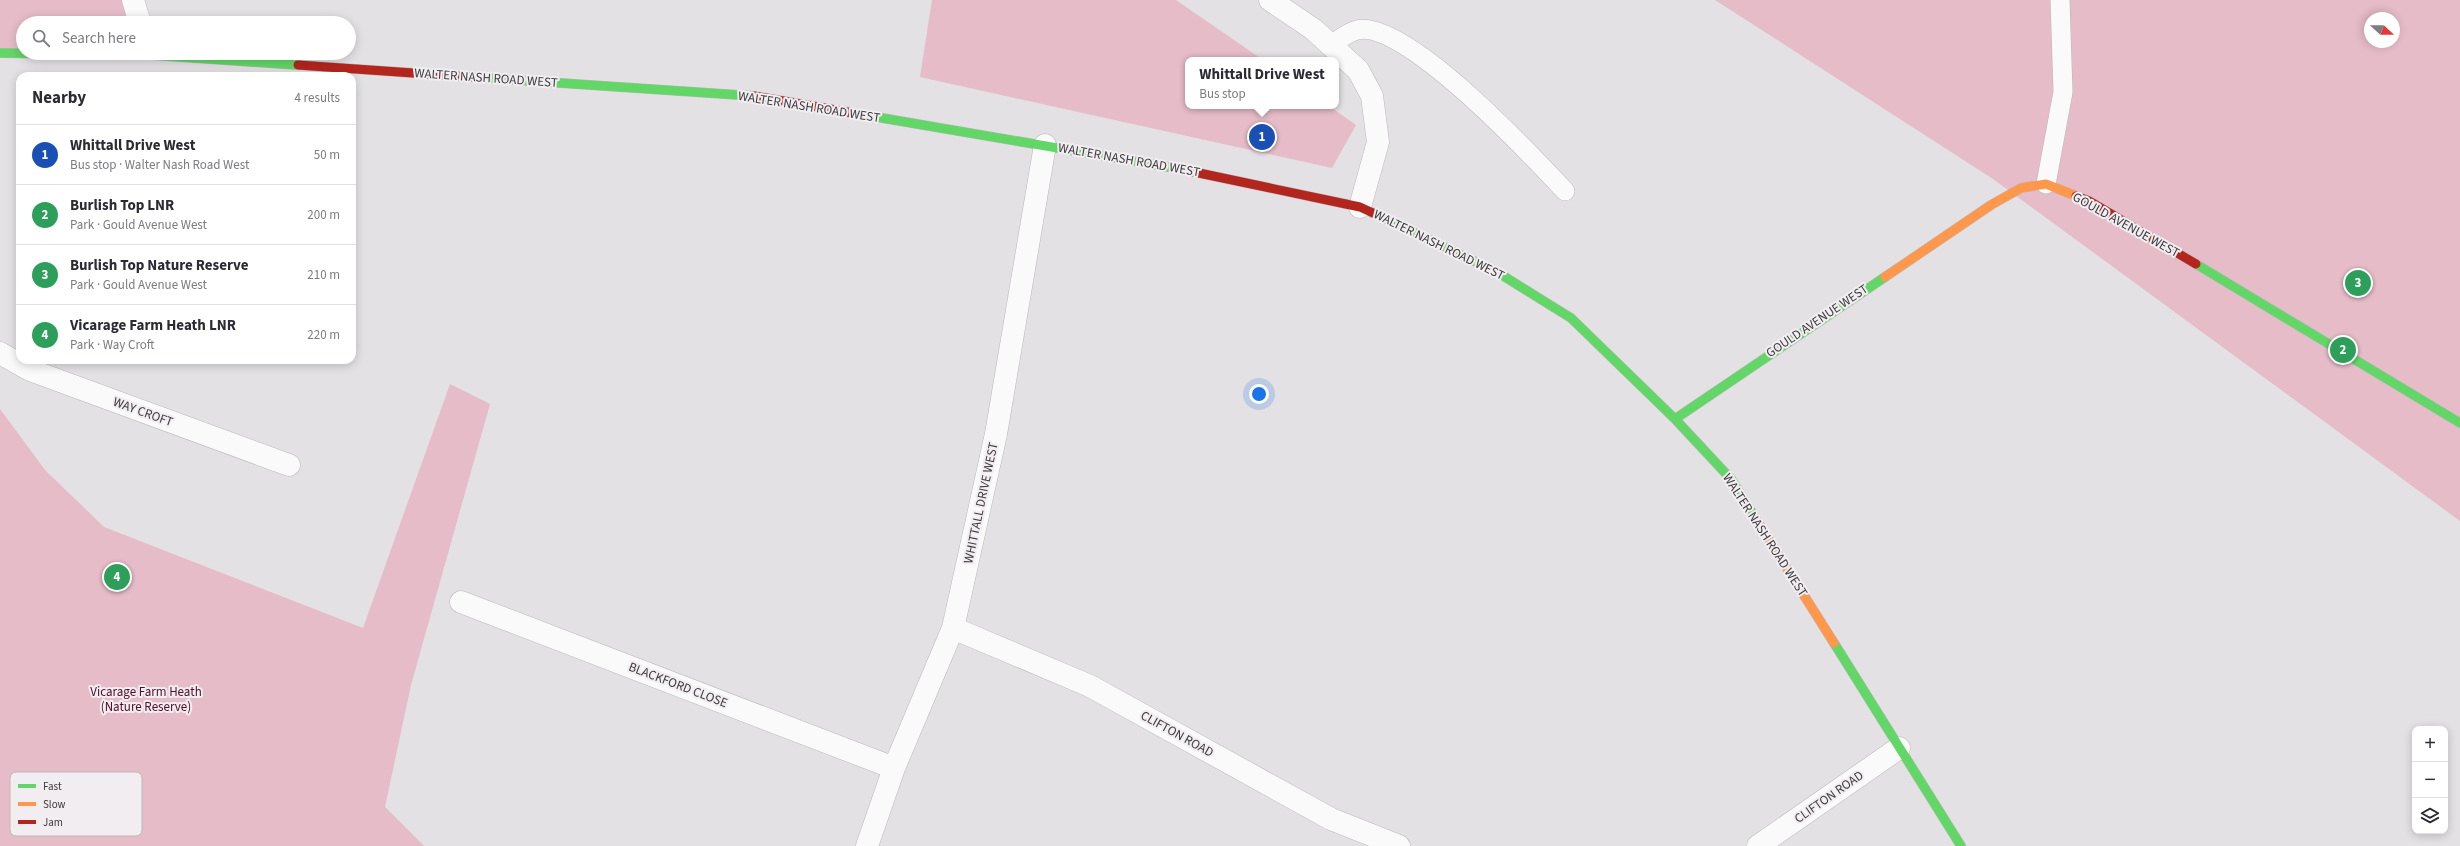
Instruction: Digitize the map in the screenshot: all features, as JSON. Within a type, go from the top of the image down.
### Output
[{"type":"street","points":[[132,0],[138,16]]},
{"type":"street","points":[[1270,0],[1313,29],[1358,70],[1372,96],[1378,142],[1360,207]]},
{"type":"street","name":"WALTER NASH ROAD WEST","points":[[0,53],[16,53]]},
{"type":"street","name":"WALTER NASH ROAD WEST","points":[[237,60],[754,96],[1218,175],[1360,207],[1497,272],[1571,318],[1674,419],[1731,479],[1961,846]]},
{"type":"street","name":"WHITTALL DRIVE WEST","points":[[867,846],[894,768],[953,628],[996,434],[1045,145]]},
{"type":"street","name":"GOULD AVENUE WEST","points":[[1674,419],[1991,205],[2020,188],[2046,184],[2090,201],[2460,424]]},
{"type":"street","name":"WAY CROFT","points":[[0,353],[16,362]]},
{"type":"street","name":"WAY CROFT","points":[[19,364],[30,370],[289,465]]},
{"type":"street","name":"BLACKFORD CLOSE","points":[[461,602],[894,768]]},
{"type":"street","name":"CLIFTON ROAD","points":[[953,628],[1090,686],[1331,819],[1399,846]]},
{"type":"street","name":"CLIFTON ROAD","points":[[1758,846],[1899,748]]},
{"type":"lane","points":[[2046,184],[2063,92],[2060,0]]},
{"type":"lane","points":[[1331,45],[1358,30],[1375,31],[1398,40],[1444,74],[1481,106],[1565,191]]},
{"type":"green space","points":[[0,0],[133,0],[138,16],[16,16],[16,53],[0,53]]},
{"type":"green space","points":[[932,0],[1176,0],[1259,57],[1185,57],[1185,109],[1333,109],[1356,125],[1332,168],[920,77]]},
{"type":"green space","points":[[1715,0],[2460,0],[2460,521],[1993,179]]},
{"type":"green space","name":"Vicarage Farm Heath (Nature Reserve)","points":[[450,384],[490,404],[411,685],[385,807],[424,846],[0,846],[0,409],[45,470],[104,527],[363,628]]},
{"type":"traffic: fast","points":[[0,53],[16,53]]},
{"type":"traffic: fast","points":[[225,60],[298,65]]},
{"type":"traffic: fast","points":[[471,77],[754,96]]},
{"type":"traffic: fast","points":[[853,113],[1180,169]]},
{"type":"traffic: fast","points":[[1373,213],[1497,272],[1571,318],[1675,419],[1731,479],[1754,516]]},
{"type":"traffic: fast","points":[[2196,264],[2460,423]]},
{"type":"traffic: fast","points":[[1675,419],[1885,277]]},
{"type":"traffic: fast","points":[[1834,643],[1961,846]]},
{"type":"traffic: slow","points":[[1885,277],[1991,205],[2021,188],[2046,184],[2076,196]]},
{"type":"traffic: slow","points":[[1754,516],[1834,643]]},
{"type":"traffic: jam","points":[[298,65],[471,77]]},
{"type":"traffic: jam","points":[[754,96],[853,113]]},
{"type":"traffic: jam","points":[[1180,169],[1360,207],[1373,213]]},
{"type":"traffic: jam","points":[[2076,196],[2089,201],[2196,264]]},
{"type":"place","name":"Whittall Drive West","points":[[1262,137]]},
{"type":"place","name":"Burlish Top Nature Reserve","points":[[2358,283]]},
{"type":"place","name":"Burlish Top LNR","points":[[2343,350]]},
{"type":"place","name":"Vicarage Farm Heath LNR","points":[[117,577]]}]
